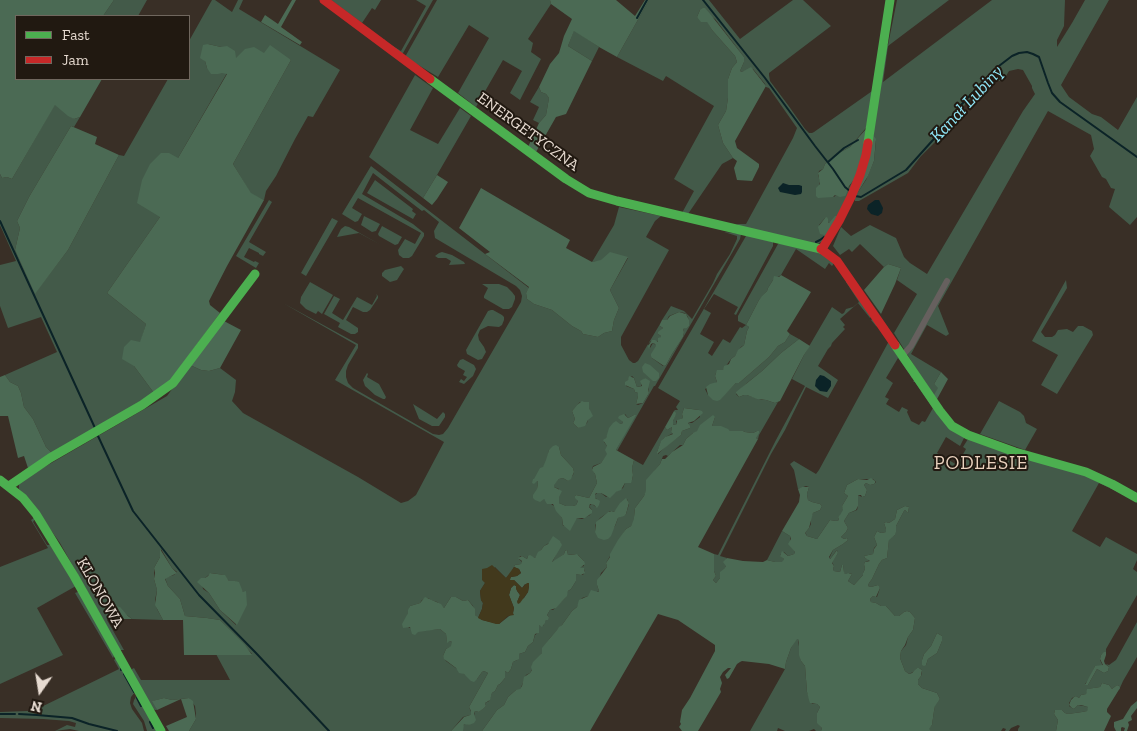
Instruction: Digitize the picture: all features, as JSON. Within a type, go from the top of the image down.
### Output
[{"type":"street","name":"ENERGETYCZNA","points":[[324,0],[579,188],[610,200],[822,249]]},
{"type":"street","points":[[890,0],[866,155],[851,197],[822,249],[836,261],[947,420],[960,432],[1015,452],[1086,472],[1118,486],[1137,498]]},
{"type":"street","points":[[9,486],[50,458],[142,405],[167,388],[255,274]]},
{"type":"street","points":[[902,356],[911,346],[947,281]]},
{"type":"street","name":"KLONOWA","points":[[0,480],[27,502],[54,544],[161,731]]},
{"type":"green space","points":[[0,0],[114,0],[104,15],[15,15],[15,80],[101,80],[80,117],[74,119],[55,105],[12,179],[2,178],[0,174]]},
{"type":"green space","points":[[114,0],[147,0],[139,15],[104,15]]},
{"type":"green space","points":[[212,0],[215,0],[232,12],[238,0],[243,0],[239,9],[340,70],[313,117],[308,116],[266,191],[264,200],[251,194],[233,164],[291,60],[264,53],[236,59],[221,47],[208,44],[205,61],[207,68],[227,73],[178,158],[160,217],[107,293],[146,324],[134,366],[154,393],[53,454],[46,447],[33,419],[24,407],[18,386],[10,382],[5,375],[57,352],[41,317],[8,328],[0,306],[0,265],[16,261],[0,225],[0,174],[2,178],[12,179],[55,104],[74,119],[80,117],[74,127],[71,126],[17,221],[20,228],[15,250],[35,293],[68,250],[119,155],[124,156],[167,80],[190,80],[190,39]]},
{"type":"green space","points":[[292,0],[296,0],[281,27],[302,42],[300,45],[261,22],[265,15],[278,24]]},
{"type":"green space","points":[[331,0],[381,0],[375,10],[372,8],[362,23]]},
{"type":"green space","points":[[416,0],[433,0],[401,54],[384,42],[384,39],[401,51],[426,6]]},
{"type":"green space","points":[[437,0],[550,0],[551,4],[528,39],[533,43],[531,52],[541,59],[520,100],[510,93],[522,71],[503,60],[476,107],[458,93],[489,38],[469,25],[438,77],[405,57]]},
{"type":"green space","points":[[550,0],[616,0],[635,16],[645,0],[649,0],[617,57],[574,31],[568,46],[592,61],[566,114],[556,117],[536,152],[528,147],[539,123],[546,115],[549,98],[541,92],[539,87],[550,64],[559,53],[572,19],[551,4]]},
{"type":"green space","points":[[649,0],[709,0],[740,39],[793,0],[803,0],[831,26],[769,73],[770,81],[809,133],[814,132],[875,89],[866,128],[850,147],[839,153],[819,171],[819,187],[834,197],[847,191],[853,181],[856,182],[839,217],[829,223],[825,218],[819,225],[829,234],[824,241],[810,244],[733,226],[746,224],[797,128],[753,69],[740,71],[744,57],[715,19],[700,10],[697,17],[707,21],[712,30],[735,56],[737,62],[732,68],[728,79],[726,111],[718,125],[723,143],[733,158],[722,164],[688,214],[682,213],[694,191],[674,179],[714,106],[666,76],[663,81],[617,57]]},
{"type":"green space","points":[[897,0],[949,0],[888,46],[883,82],[992,0],[1065,0],[1064,26],[1057,40],[1057,47],[1085,0],[1109,0],[1061,85],[1069,97],[1118,130],[1137,97],[1137,217],[1130,225],[1109,207],[1115,189],[1111,188],[1106,179],[1102,177],[1090,156],[1094,149],[1091,135],[1048,111],[938,306],[949,334],[946,336],[927,325],[911,354],[941,372],[934,384],[939,388],[933,396],[894,333],[917,294],[897,280],[901,268],[888,264],[884,267],[860,244],[852,252],[849,249],[840,255],[833,246],[841,227],[851,236],[870,225],[896,238],[904,257],[927,274],[1023,111],[1035,94],[1023,70],[1009,71],[1003,81],[989,81],[968,101],[908,173],[859,201],[855,201],[854,195],[866,180],[874,161],[876,141],[871,134],[884,46],[888,45]]},
{"type":"green space","points":[[703,8],[711,15],[744,57],[740,71],[742,72],[751,67],[766,86],[735,141],[737,148],[759,164],[752,181],[737,180],[734,168],[737,161],[723,143],[718,125],[726,111],[728,79],[732,68],[737,62],[735,56],[707,22],[701,22],[697,17]]},
{"type":"green space","points":[[574,30],[599,47],[592,61],[568,46]]},
{"type":"green space","points":[[208,44],[221,47],[227,46],[235,51],[236,58],[245,49],[254,47],[264,53],[270,45],[291,60],[233,164],[251,193],[264,200],[209,301],[210,305],[220,313],[170,381],[154,393],[134,366],[122,359],[124,347],[131,340],[140,342],[146,324],[107,293],[160,217],[137,203],[142,180],[150,164],[161,153],[169,153],[178,158],[227,74],[211,74],[205,61],[200,58],[203,45]]},
{"type":"green space","points":[[415,75],[433,88],[410,130],[438,144],[460,108],[471,116],[423,198],[369,157]]},
{"type":"green space","points":[[539,87],[541,92],[549,98],[546,115],[539,123],[533,120],[539,107],[530,102]]},
{"type":"green space","points":[[71,126],[97,137],[95,144],[119,155],[68,250],[35,294],[15,250],[20,228],[17,221]]},
{"type":"green space","points":[[867,128],[876,139],[874,161],[868,176],[858,192],[853,181],[845,196],[835,195],[833,197],[818,198],[816,196],[816,188],[820,184],[818,173],[825,164],[850,147]]},
{"type":"green space","points":[[371,166],[529,288],[526,293],[527,299],[534,304],[552,310],[583,334],[598,337],[612,331],[619,308],[610,290],[628,258],[592,262],[614,225],[619,207],[661,216],[655,221],[646,237],[669,250],[621,337],[621,345],[629,360],[635,363],[648,344],[650,348],[653,343],[657,346],[652,358],[663,366],[666,365],[683,337],[683,329],[688,327],[689,324],[685,313],[679,312],[669,316],[667,320],[662,320],[671,306],[684,311],[692,319],[737,239],[737,236],[724,232],[741,234],[732,253],[617,451],[634,415],[628,418],[625,414],[623,423],[609,432],[604,442],[607,446],[607,455],[601,463],[593,466],[592,469],[597,483],[589,498],[576,495],[578,501],[573,506],[559,503],[559,489],[553,485],[559,479],[563,478],[568,481],[574,472],[573,468],[561,455],[559,447],[549,450],[547,460],[537,481],[537,489],[544,499],[554,506],[562,518],[563,526],[577,518],[582,519],[590,515],[592,510],[589,506],[592,504],[596,507],[597,499],[595,495],[597,493],[601,493],[606,497],[623,488],[625,483],[632,480],[634,460],[643,465],[665,427],[667,430],[672,427],[671,432],[673,433],[661,442],[658,454],[681,435],[682,431],[690,428],[689,423],[700,417],[699,410],[684,408],[683,418],[676,421],[677,424],[673,425],[674,411],[678,410],[676,407],[680,401],[658,388],[747,235],[773,242],[773,246],[736,315],[734,314],[738,307],[714,294],[704,309],[711,313],[700,334],[714,342],[708,353],[712,356],[723,339],[730,343],[740,327],[742,328],[746,325],[749,327],[744,345],[723,370],[716,373],[717,382],[705,389],[708,395],[726,393],[769,357],[778,346],[785,342],[790,334],[799,339],[736,394],[739,397],[747,395],[775,403],[778,402],[758,439],[756,438],[757,431],[753,433],[730,431],[712,426],[715,417],[686,439],[683,445],[680,445],[668,456],[663,456],[644,496],[635,508],[635,519],[631,526],[626,529],[606,563],[607,567],[601,573],[597,585],[599,591],[582,598],[577,607],[543,648],[530,673],[526,675],[520,690],[516,690],[508,697],[504,705],[497,710],[482,731],[463,731],[463,726],[465,723],[469,725],[475,711],[479,712],[486,706],[485,703],[489,701],[492,693],[505,678],[505,671],[508,673],[519,654],[525,652],[533,642],[535,635],[539,632],[539,625],[543,626],[549,617],[547,615],[550,610],[553,610],[565,598],[576,581],[576,574],[583,575],[585,571],[580,568],[584,566],[584,561],[578,555],[568,555],[567,550],[552,563],[561,543],[557,540],[544,546],[535,558],[528,556],[527,559],[520,556],[521,564],[515,565],[506,578],[495,567],[480,591],[483,603],[478,618],[468,600],[463,601],[456,597],[451,597],[444,608],[428,598],[410,606],[407,617],[408,627],[417,631],[440,629],[446,634],[447,642],[452,642],[452,646],[446,649],[443,656],[446,661],[467,676],[477,679],[482,672],[488,673],[469,707],[472,714],[463,717],[451,731],[189,731],[196,719],[196,714],[195,706],[189,698],[172,700],[164,698],[153,701],[157,710],[151,708],[131,671],[132,669],[134,668],[141,680],[230,680],[216,654],[252,654],[220,620],[185,616],[180,599],[168,586],[165,578],[177,572],[172,568],[161,549],[160,557],[154,568],[154,579],[157,590],[155,600],[163,620],[132,619],[116,606],[113,608],[107,620],[124,650],[120,650],[60,543],[31,502],[19,489],[19,484],[22,480],[167,396],[190,365],[209,371],[220,368],[236,380],[232,401],[243,413],[401,503],[408,501],[416,495],[444,442],[335,380],[356,345],[283,303],[358,344],[358,348],[346,371],[348,383],[353,388],[433,434],[439,435],[443,434],[448,428],[521,302],[522,296],[516,286],[435,238],[434,231],[439,222],[373,173],[362,194],[413,224],[424,233],[412,256],[403,258],[399,255],[398,250],[405,239],[415,244],[421,233],[358,198],[352,208],[362,214],[358,221],[355,222],[342,214]],"holes":[[[632,376],[637,387],[641,386],[645,378],[649,393],[643,403],[636,404],[638,393],[626,386]],[[580,402],[589,402],[590,413],[587,423],[578,428],[573,423],[575,419],[572,411]],[[627,499],[629,504],[626,514],[618,518],[613,529],[595,532],[595,525],[600,518],[610,511],[614,512]],[[211,573],[224,575],[229,581],[235,581],[243,592],[236,625],[220,610],[209,593],[203,589],[201,578],[205,578]]]},
{"type":"green space","points":[[437,175],[448,182],[432,205],[423,198]]},
{"type":"green space","points":[[375,180],[413,209],[412,211],[416,214],[413,219],[367,193]]},
{"type":"green space","points":[[481,188],[570,240],[566,248],[592,262],[601,260],[610,252],[628,257],[610,290],[619,308],[612,331],[598,337],[583,334],[552,310],[534,304],[527,299],[526,293],[529,287],[485,254],[490,252],[459,228]]},
{"type":"green space","points":[[269,200],[272,202],[249,242],[266,252],[263,256],[249,248],[244,257],[259,263],[256,268],[236,256]]},
{"type":"green space","points":[[364,216],[380,224],[376,231],[372,232],[361,225]]},
{"type":"green space","points":[[835,216],[838,216],[829,234],[820,234],[818,227],[825,218],[827,217],[829,223]]},
{"type":"green space","points":[[332,218],[338,221],[306,276],[301,273]]},
{"type":"green space","points":[[345,226],[349,227],[381,245],[359,233],[337,237]]},
{"type":"green space","points":[[382,226],[402,237],[398,244],[395,245],[379,236],[378,234]]},
{"type":"green space","points":[[781,242],[819,250],[835,262],[832,266],[829,263],[825,269],[796,249],[781,275],[773,280],[759,300],[746,325],[738,321],[738,316],[778,244]]},
{"type":"green space","points":[[442,252],[452,255],[465,264],[449,265],[451,261],[435,256]]},
{"type":"green space","points":[[888,264],[901,268],[881,314],[864,290]]},
{"type":"green space","points":[[401,266],[404,269],[397,280],[390,282],[382,276],[385,270]]},
{"type":"green space","points":[[781,275],[811,292],[787,331],[790,334],[785,342],[778,346],[769,357],[739,383],[736,383],[720,400],[713,400],[708,395],[706,387],[717,382],[715,376],[717,370],[723,370],[724,366],[729,364],[738,350],[744,345],[749,327],[746,325],[759,300],[767,291],[774,276],[779,277]]},
{"type":"green space","points":[[1066,280],[1067,288],[1041,332],[1045,337],[1052,337],[1058,330],[1067,329],[1073,332],[1078,326],[1083,326],[1092,331],[1093,335],[1057,394],[1041,385],[1058,355],[1032,341]]},
{"type":"green space","points":[[310,282],[333,295],[322,314],[318,311],[316,314],[306,309],[300,303],[301,297]]},
{"type":"green space","points":[[846,282],[872,316],[870,318],[858,303],[840,319],[845,325],[843,327],[845,329],[832,343],[818,366],[838,380],[828,398],[806,387],[720,556],[727,558],[726,566],[716,583],[713,580],[716,576],[714,571],[714,554],[718,555],[805,386],[792,379],[804,355],[832,307],[842,314],[846,309],[853,307],[859,302]]},
{"type":"green space","points":[[482,284],[499,284],[507,287],[515,296],[512,307],[503,309],[484,298],[488,288]]},
{"type":"green space","points":[[376,294],[378,296],[378,298],[370,310],[363,312],[353,307],[346,320],[358,328],[358,332],[355,334],[351,334],[338,327],[340,323],[324,314],[334,296],[340,299],[332,313],[343,320],[357,297],[372,305],[377,296]]},
{"type":"green space","points":[[491,310],[502,315],[504,320],[499,327],[488,326],[480,330],[479,340],[486,352],[482,359],[478,360],[467,354],[466,350],[488,311]]},
{"type":"green space","points":[[679,312],[686,314],[689,326],[683,329],[683,337],[664,366],[651,356],[656,346],[655,344],[651,344],[649,349],[648,346],[652,340],[658,342],[658,338],[661,337],[658,332],[663,328],[660,326],[662,320],[667,320],[670,316]]},
{"type":"green space","points":[[874,318],[913,375],[911,378],[898,358],[886,378],[893,383],[885,397],[889,399],[886,404],[899,412],[902,407],[908,410],[911,421],[919,425],[922,421],[925,422],[933,408],[913,381],[916,380],[945,422],[965,436],[960,446],[946,437],[937,453],[957,465],[966,449],[963,447],[970,438],[1026,458],[1076,470],[1122,491],[1123,494],[1099,483],[1072,531],[1100,547],[1106,537],[1137,554],[1137,560],[1133,569],[1137,572],[1137,595],[1106,652],[1101,655],[1100,660],[1103,666],[1095,666],[1085,684],[1088,685],[1097,669],[1104,673],[1108,671],[1109,667],[1106,664],[1109,665],[1116,660],[1137,622],[1137,657],[1119,690],[1117,685],[1112,689],[1109,685],[1102,683],[1100,687],[1088,689],[1086,694],[1081,695],[1079,698],[1076,696],[1072,698],[1069,706],[1074,709],[1078,705],[1089,707],[1087,711],[1068,714],[1062,710],[1055,710],[1054,714],[1058,720],[1056,731],[1018,731],[1020,726],[1018,725],[1009,731],[1005,731],[1006,729],[1003,728],[1001,731],[929,730],[932,725],[935,705],[940,699],[937,693],[922,688],[918,684],[922,670],[917,668],[909,674],[905,671],[900,658],[901,651],[913,630],[915,618],[907,611],[899,616],[895,616],[886,606],[871,602],[870,599],[873,596],[877,597],[880,588],[878,585],[868,586],[879,564],[887,558],[889,539],[895,535],[896,526],[904,511],[908,513],[909,507],[905,506],[897,510],[895,519],[889,523],[884,523],[886,532],[881,533],[877,531],[874,537],[877,545],[874,548],[873,554],[864,556],[870,560],[865,562],[863,575],[854,585],[848,581],[852,574],[849,573],[847,575],[844,573],[843,565],[840,572],[833,569],[832,562],[838,553],[837,550],[829,559],[833,550],[848,540],[841,537],[848,528],[844,521],[849,513],[857,510],[858,495],[865,496],[867,490],[864,485],[876,482],[873,479],[858,479],[847,485],[844,493],[848,496],[842,506],[844,510],[838,517],[839,520],[830,520],[817,539],[807,536],[805,533],[811,524],[813,513],[820,510],[822,506],[808,500],[809,487],[806,486],[798,489],[794,470],[790,464],[794,461],[816,474],[819,470],[889,341],[881,329],[871,320]],"holes":[[[937,633],[942,636],[937,653],[928,659],[926,665],[922,664],[924,654],[931,646]]]},
{"type":"green space","points":[[224,321],[241,330],[220,368],[209,371],[190,365]]},
{"type":"green space","points":[[660,324],[663,328],[658,334],[661,337],[657,342],[651,341],[648,344]]},
{"type":"green space","points":[[799,339],[810,346],[780,401],[775,403],[747,395],[739,397],[736,392]]},
{"type":"green space","points":[[463,359],[474,365],[476,369],[473,376],[464,384],[459,382],[461,379],[464,381],[467,377],[463,375],[465,371],[457,365]]},
{"type":"green space","points":[[645,363],[659,373],[659,378],[656,381],[653,381],[643,372],[642,367]]},
{"type":"green space","points":[[941,372],[948,379],[936,401],[933,396],[938,388],[934,384]]},
{"type":"green space","points":[[367,373],[367,377],[379,384],[386,397],[385,399],[375,395],[365,386],[363,380]]},
{"type":"green space","points":[[5,375],[10,382],[18,386],[24,407],[33,419],[46,447],[53,454],[28,468],[24,456],[18,458],[8,416],[0,416],[0,377]]},
{"type":"green space","points":[[629,376],[634,378],[637,387],[642,386],[640,381],[645,378],[650,381],[649,393],[643,403],[636,404],[638,393],[625,385]]},
{"type":"green space","points":[[582,401],[589,402],[589,408],[593,416],[585,426],[578,428],[573,423],[575,419],[572,411]]},
{"type":"green space","points":[[999,401],[1020,412],[1024,416],[1026,423],[1037,429],[1025,450],[980,434]]},
{"type":"green space","points":[[413,404],[437,419],[443,412],[445,417],[439,426],[432,426],[419,419]]},
{"type":"green space","points":[[684,408],[699,410],[703,413],[694,421],[688,423],[690,428],[682,431],[681,435],[657,454],[661,441],[673,434],[671,432],[672,427],[667,430],[665,427],[674,411],[676,413],[673,425],[677,424],[677,420],[683,418]]},
{"type":"green space","points":[[624,414],[628,418],[636,415],[616,450],[634,460],[631,483],[625,483],[621,490],[610,498],[601,493],[596,493],[595,498],[600,501],[597,508],[590,504],[589,507],[592,513],[585,518],[577,518],[570,531],[563,525],[562,518],[553,504],[547,504],[544,499],[540,502],[533,498],[538,482],[532,483],[533,479],[540,468],[543,467],[549,450],[556,445],[574,472],[568,481],[563,478],[559,479],[554,485],[554,487],[562,491],[559,503],[573,506],[578,501],[575,498],[576,495],[589,498],[597,483],[592,470],[593,467],[601,463],[607,454],[605,450],[607,446],[603,440],[606,438],[609,428],[613,423],[616,421],[620,424],[623,423],[618,418]]},
{"type":"green space","points":[[713,415],[715,417],[712,426],[721,426],[730,431],[753,433],[759,431],[756,438],[758,439],[698,547],[714,554],[714,571],[716,576],[713,580],[716,583],[720,578],[720,572],[726,566],[723,562],[727,558],[743,561],[763,562],[767,560],[782,562],[784,559],[780,556],[782,551],[788,556],[794,554],[795,552],[788,544],[791,539],[790,536],[782,531],[799,502],[800,495],[798,489],[802,487],[809,487],[808,500],[822,506],[820,510],[813,513],[809,528],[805,533],[807,536],[817,539],[830,520],[839,520],[838,517],[843,510],[842,506],[848,496],[844,493],[847,485],[858,479],[867,480],[871,478],[875,481],[874,484],[866,483],[864,485],[867,490],[865,496],[858,495],[856,510],[849,513],[844,521],[848,528],[841,537],[848,540],[833,550],[829,557],[830,559],[837,550],[838,553],[832,563],[833,569],[840,572],[843,565],[845,574],[852,574],[848,581],[854,585],[863,575],[865,562],[870,561],[864,556],[873,554],[877,545],[874,537],[877,531],[881,533],[886,532],[884,523],[889,523],[895,519],[897,510],[905,506],[909,507],[908,513],[904,511],[896,526],[895,535],[889,540],[887,558],[879,564],[868,586],[878,585],[880,588],[876,597],[873,596],[870,599],[871,602],[886,606],[895,616],[899,616],[907,611],[915,618],[913,630],[901,651],[900,658],[905,671],[909,674],[917,668],[922,670],[918,684],[922,688],[937,693],[940,699],[935,706],[932,725],[929,729],[931,731],[821,731],[822,728],[817,723],[817,713],[820,707],[817,704],[810,703],[805,666],[799,655],[797,639],[791,648],[785,669],[769,664],[742,661],[737,664],[729,678],[727,679],[725,675],[731,668],[723,672],[720,677],[722,683],[721,692],[698,731],[682,731],[679,727],[682,710],[715,651],[715,645],[678,620],[658,614],[590,731],[482,731],[497,710],[504,705],[508,697],[520,689],[524,677],[532,670],[533,662],[542,653],[542,648],[577,607],[579,600],[588,596],[591,590],[599,591],[597,580],[607,567],[606,563],[618,540],[626,529],[631,526],[635,508],[646,490],[646,480],[662,459],[665,459],[683,445],[686,439],[697,431],[700,425]]},
{"type":"green space","points":[[626,498],[629,503],[626,514],[618,518],[611,536],[604,540],[598,538],[595,532],[596,522],[608,512],[614,512]]},
{"type":"green space","points":[[34,518],[33,522],[47,545],[50,545],[76,586],[37,608],[63,655],[0,684],[0,567],[48,548],[31,520]]},
{"type":"green space","points":[[782,531],[790,536],[794,554],[788,556],[784,552],[780,555],[784,559],[783,562],[767,560]]},
{"type":"green space","points":[[553,536],[562,545],[552,562],[567,550],[568,555],[577,554],[584,561],[585,564],[580,568],[584,568],[585,573],[581,575],[576,574],[576,581],[568,591],[567,596],[556,608],[550,610],[547,615],[549,617],[548,620],[546,620],[542,627],[539,625],[539,633],[535,634],[533,642],[525,652],[519,654],[519,659],[513,662],[508,673],[505,671],[505,678],[492,693],[490,700],[485,703],[486,706],[479,712],[475,711],[476,720],[474,723],[464,724],[463,731],[451,731],[464,717],[471,714],[469,707],[488,673],[482,672],[474,682],[464,674],[459,673],[456,668],[444,659],[443,656],[446,649],[451,646],[452,642],[447,643],[446,634],[440,629],[418,632],[415,635],[412,634],[410,627],[403,628],[402,624],[410,606],[420,603],[425,597],[441,604],[444,608],[451,597],[456,597],[463,601],[468,600],[475,609],[475,615],[482,620],[499,624],[513,613],[514,608],[509,595],[511,588],[514,585],[516,586],[520,595],[517,602],[524,598],[528,592],[529,586],[525,584],[522,588],[514,580],[510,580],[511,577],[521,573],[519,569],[514,567],[521,564],[522,561],[518,558],[522,556],[527,559],[530,555],[535,558]]},
{"type":"green space","points":[[160,549],[177,573],[165,579],[168,586],[180,599],[185,616],[220,620],[245,645],[252,655],[184,655],[183,620],[163,620],[155,605],[157,590],[154,568],[160,557]]},
{"type":"green space","points":[[210,573],[225,575],[229,581],[239,582],[243,592],[246,591],[247,605],[237,625],[220,610],[209,593],[197,582]]},
{"type":"green space","points":[[80,591],[114,656],[113,658],[75,593]]},
{"type":"green space","points":[[116,606],[120,607],[132,619],[107,619],[109,613]]},
{"type":"green space","points":[[937,633],[942,636],[942,641],[937,653],[928,659],[924,666],[922,665],[922,660],[924,654],[931,646]]},
{"type":"green space","points":[[796,639],[798,639],[801,661],[805,666],[807,692],[812,704],[817,704],[820,707],[817,713],[819,724],[822,728],[821,731],[814,729],[809,731],[785,731],[778,728],[777,731],[750,731],[785,669],[791,648]]},
{"type":"green space","points":[[1104,652],[1106,652],[1104,661],[1109,667],[1108,671],[1104,673],[1097,669],[1088,685],[1085,685],[1095,666],[1103,665],[1100,659]]},
{"type":"green space","points":[[115,659],[117,659],[135,692],[131,697],[130,703],[142,723],[144,731],[79,731],[70,729],[55,731],[67,725],[75,727],[76,723],[43,719],[0,718],[0,712],[35,710],[119,669]]},
{"type":"green space","points":[[1102,683],[1109,685],[1112,689],[1117,685],[1120,688],[1107,709],[1111,716],[1104,731],[1056,731],[1058,720],[1054,714],[1055,710],[1062,710],[1068,714],[1087,711],[1088,707],[1081,705],[1074,709],[1072,708],[1069,705],[1071,700],[1076,696],[1079,698],[1081,695],[1086,694],[1087,689],[1100,687]]},
{"type":"green space","points":[[136,697],[138,697],[158,731],[147,731],[144,721],[133,704]]},
{"type":"green space","points":[[164,698],[172,700],[189,698],[193,701],[196,719],[189,731],[169,731],[166,726],[187,717],[181,699],[157,710],[152,701]]},
{"type":"green space","points":[[1137,701],[1137,708],[1131,716],[1132,720],[1128,722],[1127,731],[1124,731],[1125,728],[1122,727],[1121,731],[1116,731],[1114,722],[1123,719],[1131,706]]},
{"type":"sand","points":[[492,565],[506,578],[514,567],[519,569],[521,573],[511,577],[510,580],[514,580],[522,588],[529,583],[528,592],[518,604],[520,595],[516,586],[514,585],[511,588],[509,595],[514,608],[514,615],[508,616],[499,624],[478,618],[483,603],[480,591],[485,583],[482,580],[482,569]]},
{"type":"water","points":[[783,183],[802,186],[801,194],[795,195],[780,192],[778,188]]},
{"type":"water","points":[[875,200],[879,200],[883,208],[882,213],[878,216],[871,214],[867,209],[868,205]]},
{"type":"water","points":[[820,375],[831,381],[831,386],[827,392],[820,391],[815,386],[816,380]]},
{"type":"waterway","points":[[637,18],[647,0]]},
{"type":"waterway","name":"Kanał Lubiny","points":[[703,0],[765,78],[845,187],[851,192]]},
{"type":"waterway","name":"Kanał Lubiny","points":[[855,196],[861,197],[906,170],[941,131],[960,106],[995,69],[1019,53],[1027,52],[1039,57],[1052,93],[1060,102],[1137,157]]},
{"type":"waterway","points":[[828,162],[844,148],[858,140]]},
{"type":"waterway","points":[[0,221],[95,428]]},
{"type":"waterway","points":[[816,242],[824,237]]},
{"type":"waterway","points":[[98,436],[133,511],[199,595],[329,731]]},
{"type":"waterway","points":[[124,674],[134,692]]},
{"type":"waterway","points":[[137,698],[141,706]]},
{"type":"waterway","points":[[0,714],[15,714]]},
{"type":"waterway","points":[[19,714],[72,718],[117,731]]},
{"type":"waterway","points":[[150,722],[153,728]]},
{"type":"traffic: fast","points":[[868,143],[890,0]]},
{"type":"traffic: fast","points":[[430,79],[566,179],[589,193],[821,249]]},
{"type":"traffic: fast","points":[[9,486],[50,458],[142,405],[173,383],[255,274]]},
{"type":"traffic: fast","points":[[895,345],[952,426],[968,435],[1015,452],[1086,472],[1137,498]]},
{"type":"traffic: fast","points":[[0,480],[23,498],[36,514],[74,576],[161,731]]},
{"type":"traffic: jam","points":[[324,0],[430,79]]},
{"type":"traffic: jam","points":[[822,249],[851,197],[860,175],[868,143]]},
{"type":"traffic: jam","points":[[821,249],[837,261],[895,345]]},
{"type":"district","name":"PODLESIE","points":[[981,464]]}]
